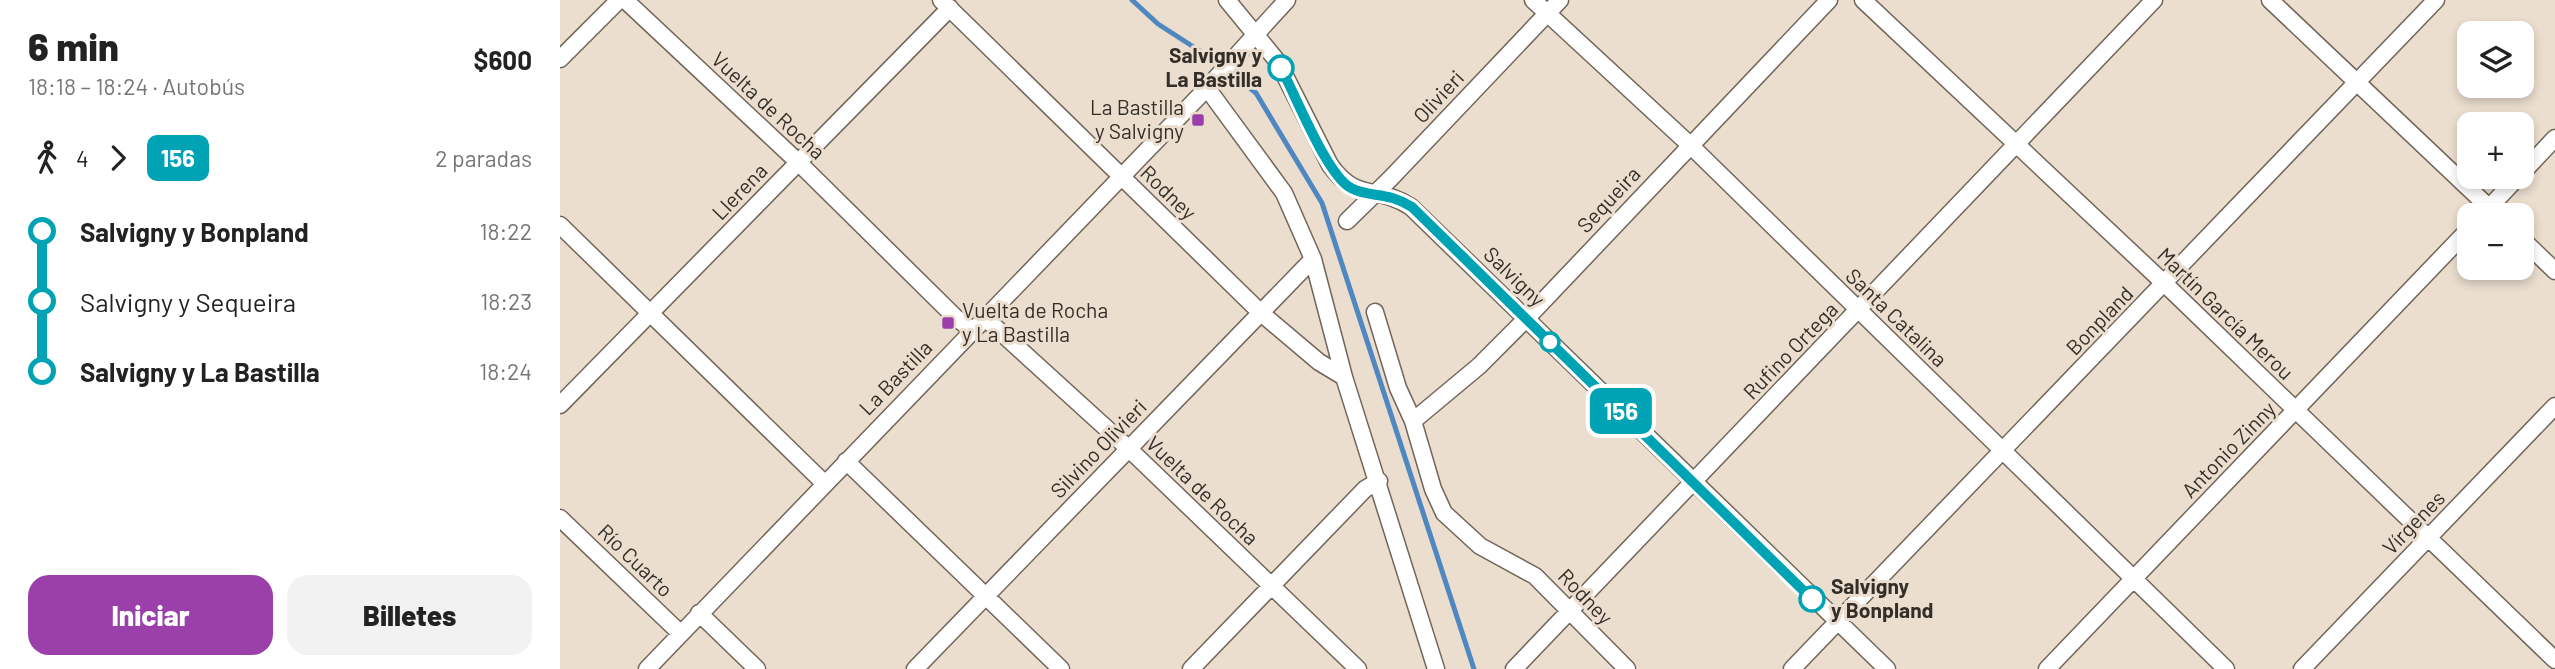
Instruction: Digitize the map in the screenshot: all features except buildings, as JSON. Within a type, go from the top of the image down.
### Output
[{"type":"street","points":[[560,59],[619,0]]},
{"type":"street","name":"Vuelta de Rocha","points":[[625,0],[798,162],[955,317],[972,330]]},
{"type":"street","name":"Salvigny","points":[[1227,0],[1278,62],[1329,165],[1340,180],[1352,189],[1395,196],[1412,207],[1887,669]]},
{"type":"street","points":[[1256,32],[1287,0]]},
{"type":"street","name":"Santa Catalina","points":[[1533,0],[1690,145],[2226,669]]},
{"type":"street","name":"Olivieri","points":[[1347,221],[1560,0]]},
{"type":"street","name":"Sequeira","points":[[1413,421],[1479,366],[1527,318],[1829,0]]},
{"type":"street","name":"Martín García Merou","points":[[1863,0],[2165,284],[2555,660]]},
{"type":"street","name":"Rufino Ortega","points":[[1514,669],[2154,0]]},
{"type":"street","points":[[2270,0],[2358,82],[2479,203]]},
{"type":"street","name":"Bonpland","points":[[1792,669],[1944,508],[2165,284],[2436,0]]},
{"type":"street","name":"Llerena","points":[[560,405],[798,162],[945,4]]},
{"type":"street","name":"Rodney","points":[[945,4],[1261,313],[1319,362],[1344,377]]},
{"type":"street","name":"La Bastilla","points":[[647,669],[824,482],[1208,88],[1256,32]]},
{"type":"street","points":[[1208,88],[1284,192],[1313,258],[1344,377],[1379,481],[1436,669]]},
{"type":"street","points":[[2534,160],[2555,138]]},
{"type":"street","points":[[2497,203],[2509,189]]},
{"type":"street","points":[[560,225],[824,482]]},
{"type":"street","name":"Antonio Zinny","points":[[2047,669],[2457,242]]},
{"type":"street","points":[[2534,251],[2555,271]]},
{"type":"street","name":"Silvino Olivieri","points":[[915,669],[1313,258]]},
{"type":"street","name":"Rodney","points":[[1375,312],[1398,388],[1413,421],[1433,488],[1444,513],[1480,546],[1535,576],[1627,669]]},
{"type":"street","name":"Vuelta de Rocha","points":[[984,317],[1128,448],[1358,669]]},
{"type":"street","name":"Vírgenes","points":[[2302,669],[2555,406]]},
{"type":"street","points":[[846,461],[1061,669]]},
{"type":"street","points":[[1191,669],[1365,488],[1379,481]]},
{"type":"street","name":"Río Cuarto","points":[[560,518],[680,633]]},
{"type":"street","points":[[699,613],[757,669]]},
{"type":"waterway","points":[[1132,0],[1158,24],[1220,64],[1256,93],[1322,203],[1474,669]]},
{"type":"bus line","name":"156","points":[[1281,68],[1329,165],[1340,180],[1352,189],[1395,196],[1412,207],[1812,599]]},
{"type":"place","name":"Salvigny y La Bastilla","points":[[1281,68]]},
{"type":"place","name":"La Bastilla y Salvigny","points":[[1198,120]]},
{"type":"place","name":"Vuelta de Rocha y La Bastilla","points":[[948,323]]},
{"type":"place","name":"Salvigny y Bonpland","points":[[1812,599]]}]
